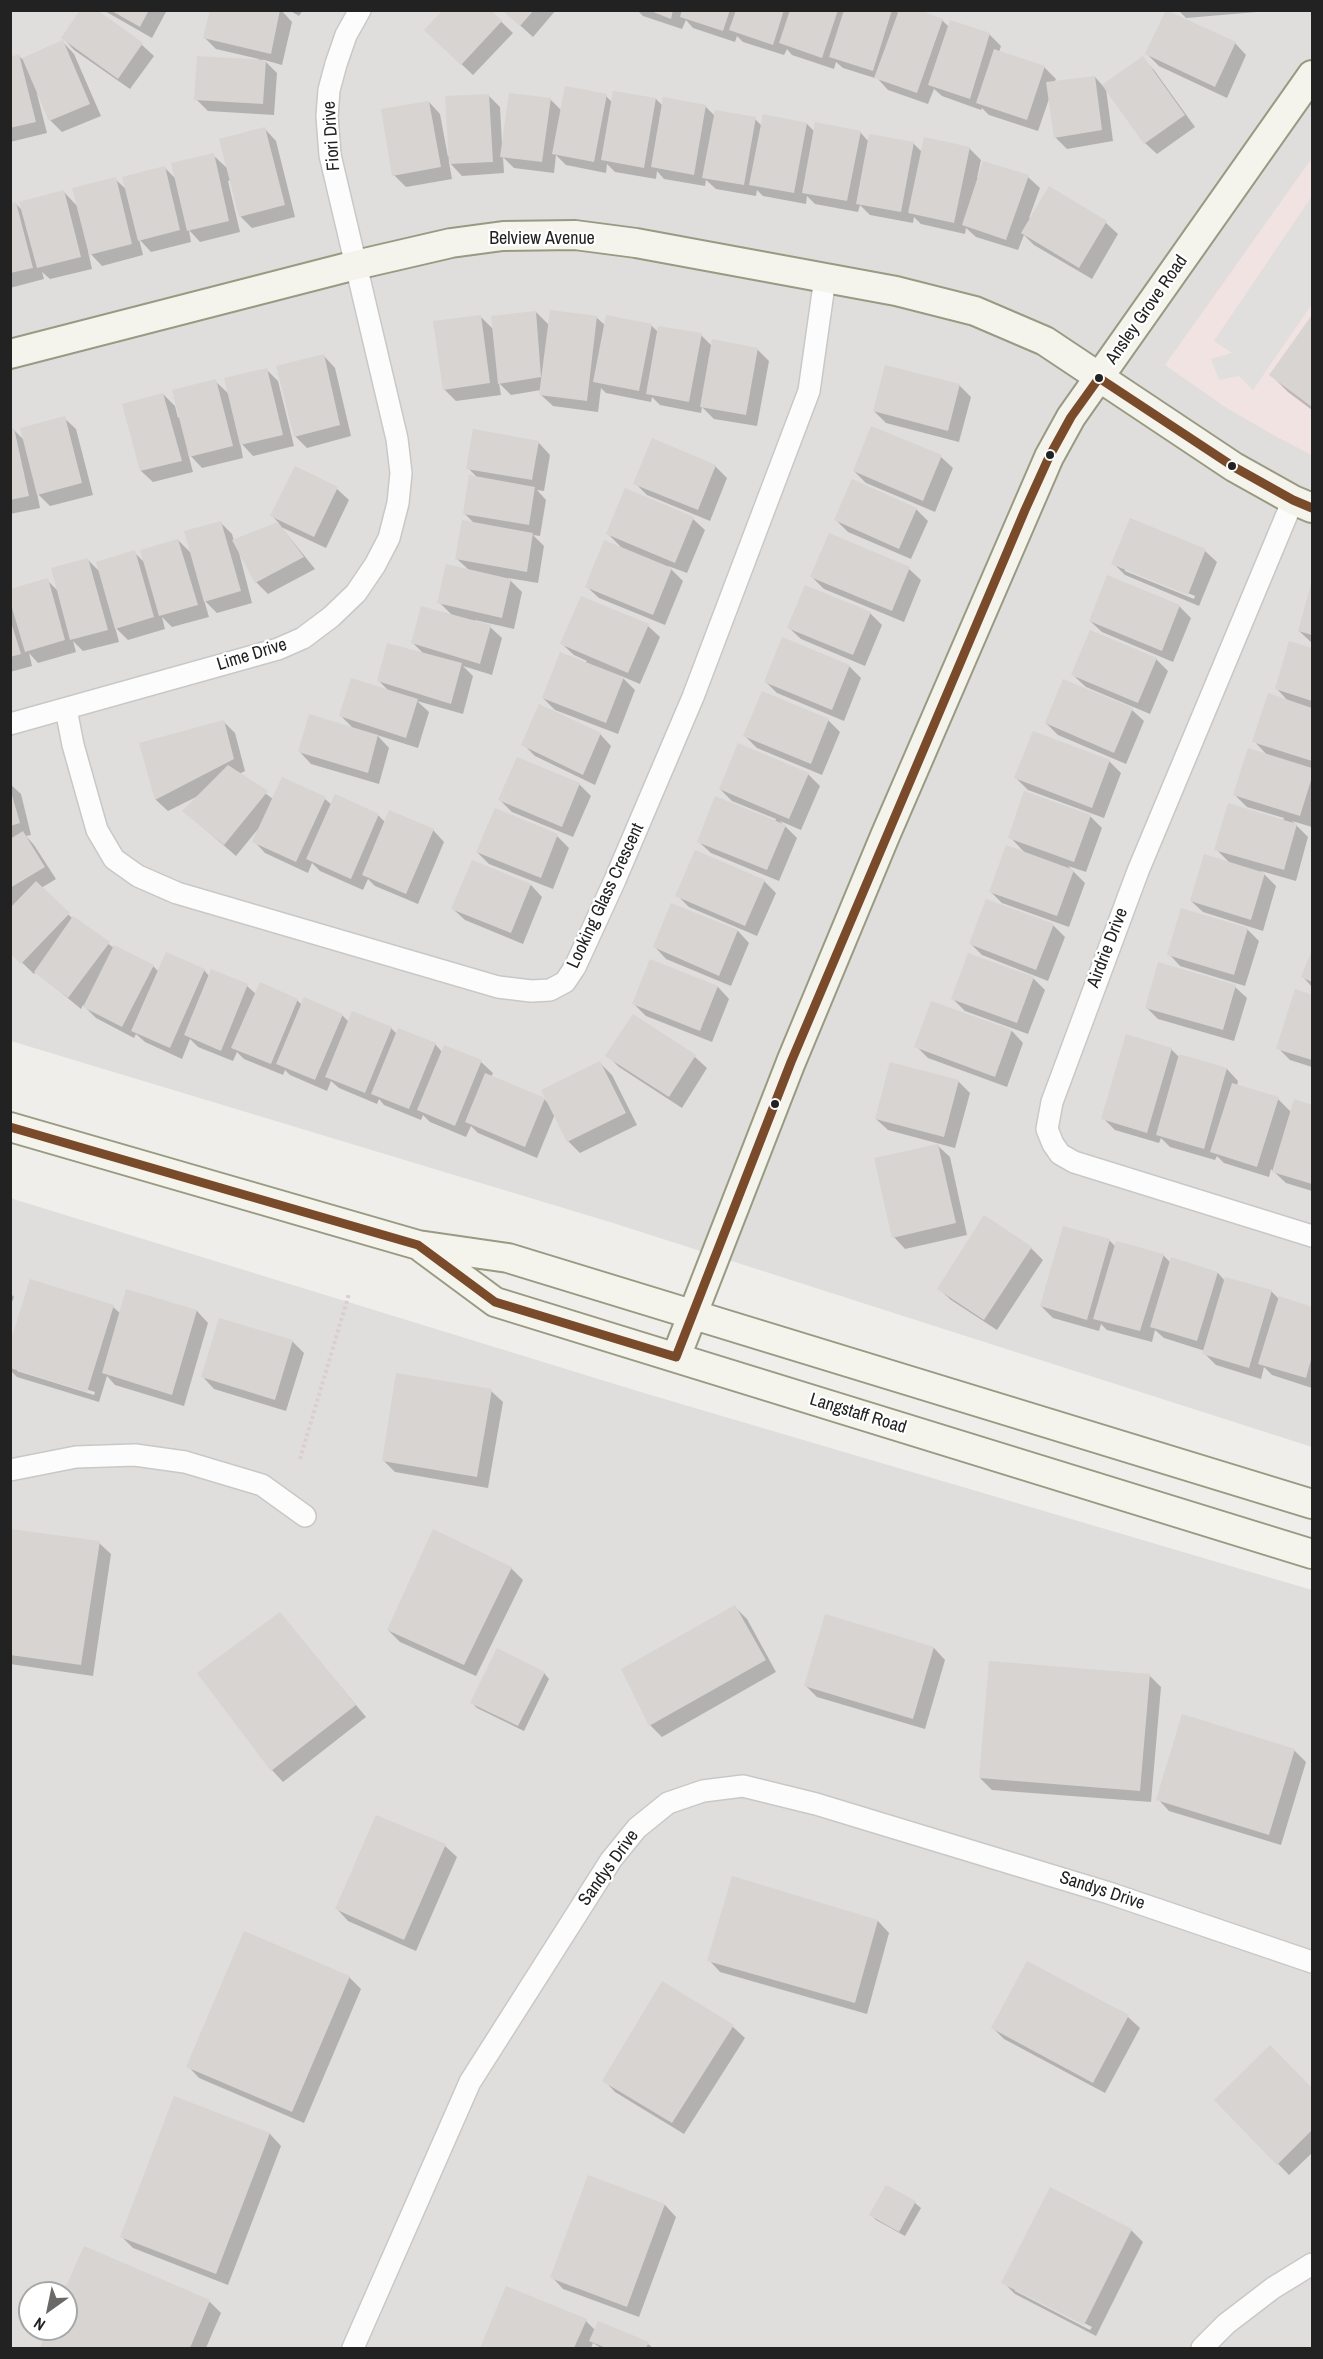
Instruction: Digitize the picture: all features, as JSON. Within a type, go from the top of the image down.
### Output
[{"type":"street","name":"Fiori Drive","points":[[356,265],[330,155],[327,116],[329,90],[336,64],[346,35],[360,10]]},
{"type":"street","name":"Ansley Grove Road","points":[[676,1357],[796,1052],[1049,457],[1065,427],[1312,75]]},
{"type":"street","name":"Belview Avenue","points":[[10,354],[450,243],[503,236],[576,235],[636,243],[896,291],[975,311],[1045,341],[1195,443],[1303,504]]},
{"type":"street","name":"Lime Drive","points":[[10,724],[278,649],[303,639],[356,593],[375,565],[389,538],[398,503],[401,473],[397,439],[356,265]]},
{"type":"street","name":"Looking Glass Crescent","points":[[66,708],[73,745],[97,830],[114,859],[138,876],[177,893],[498,987],[531,991],[550,990],[564,982],[575,967],[693,698],[809,391],[825,278]]},
{"type":"street","name":"Airdrie Drive","points":[[1303,504],[1138,871],[1052,1102],[1047,1128],[1060,1154],[1074,1162],[1312,1236]]},
{"type":"street","name":"Langstaff Road","points":[[10,1127],[418,1245],[508,1258],[1312,1504]]},
{"type":"street","name":"Langstaff Road","points":[[418,1245],[495,1302],[1312,1554]]},
{"type":"street","points":[[10,1470],[76,1457],[135,1455],[185,1462],[262,1485],[305,1516]]},
{"type":"street","name":"Sandys Drive","points":[[353,2349],[470,2082],[611,1860],[637,1828],[668,1803],[703,1791],[742,1786],[795,1799],[1109,1893],[1312,1962]]},
{"type":"street","points":[[1202,2349],[1226,2324],[1273,2288],[1312,2264]]},
{"type":"path","points":[[300,1460],[350,1294]]},
{"type":"shaded area","points":[[10,11],[1312,11],[1312,1447],[613,1223],[11,1041]]},
{"type":"shaded area","points":[[1312,158],[1312,455],[1225,407],[1165,365]]},
{"type":"shaded area","points":[[1312,196],[1312,304],[1253,390],[1239,376],[1219,380],[1211,359],[1232,353],[1214,341]]},
{"type":"shaded area","points":[[10,1198],[644,1393],[1312,1590],[1312,2348],[11,2348]]},
{"type":"building","points":[[80,10],[97,10],[143,43],[118,79],[61,38]]},
{"type":"building","points":[[110,10],[149,10],[140,27]]},
{"type":"building","points":[[210,10],[280,10],[271,54],[203,38]]},
{"type":"building","points":[[443,10],[491,10],[502,21],[461,65],[424,30]]},
{"type":"building","points":[[502,10],[534,10],[520,26]]},
{"type":"building","points":[[648,10],[673,10],[671,19]]},
{"type":"building","points":[[682,10],[730,10],[723,31],[680,17]]},
{"type":"building","points":[[736,10],[784,10],[773,45],[729,30]]},
{"type":"building","points":[[790,10],[838,10],[822,58],[779,43]]},
{"type":"building","points":[[844,10],[892,10],[873,71],[829,57]]},
{"type":"building","points":[[899,10],[919,10],[943,19],[917,93],[874,78]]},
{"type":"building","points":[[1166,10],[1236,42],[1215,87],[1145,54]]},
{"type":"building","points":[[950,20],[990,33],[970,99],[928,85]]},
{"type":"building","points":[[63,40],[90,104],[49,121],[22,58]]},
{"type":"building","points":[[994,49],[1045,66],[1027,120],[976,103]]},
{"type":"building","points":[[19,54],[36,122],[10,128],[10,57]]},
{"type":"building","points":[[197,56],[266,60],[263,104],[194,100]]},
{"type":"building","points":[[1143,56],[1185,115],[1144,144],[1102,85]]},
{"type":"building","points":[[1095,76],[1102,130],[1054,138],[1046,82]]},
{"type":"building","points":[[565,86],[607,94],[594,162],[552,154]]},
{"type":"building","points":[[613,91],[656,98],[644,168],[601,160]]},
{"type":"building","points":[[509,93],[551,98],[542,162],[500,157]]},
{"type":"building","points":[[489,94],[493,162],[449,164],[445,96]]},
{"type":"building","points":[[663,97],[706,105],[694,175],[651,167]]},
{"type":"building","points":[[429,101],[441,167],[392,176],[381,109]]},
{"type":"building","points":[[715,110],[756,117],[744,185],[702,178]]},
{"type":"building","points":[[763,114],[807,123],[794,193],[749,185]]},
{"type":"building","points":[[815,122],[861,131],[847,201],[802,193]]},
{"type":"building","points":[[265,127],[285,205],[239,217],[219,139]]},
{"type":"building","points":[[869,134],[914,142],[901,212],[856,204]]},
{"type":"building","points":[[924,137],[970,147],[954,223],[908,213]]},
{"type":"building","points":[[214,153],[229,221],[187,231],[171,163]]},
{"type":"building","points":[[983,161],[1029,175],[1006,240],[962,225]]},
{"type":"building","points":[[165,166],[180,230],[138,241],[122,177]]},
{"type":"building","points":[[116,177],[132,244],[89,255],[72,188]]},
{"type":"building","points":[[1049,186],[1107,221],[1079,268],[1021,233]]},
{"type":"building","points":[[64,190],[81,257],[37,268],[19,202]]},
{"type":"building","points":[[16,202],[33,268],[10,273],[10,204]]},
{"type":"building","points":[[550,310],[597,316],[587,401],[539,395]]},
{"type":"building","points":[[536,311],[541,377],[498,384],[491,316]]},
{"type":"building","points":[[481,315],[490,383],[443,390],[433,321]]},
{"type":"building","points":[[606,315],[652,324],[639,391],[593,382]]},
{"type":"building","points":[[1312,315],[1312,407],[1269,375]]},
{"type":"building","points":[[658,326],[702,333],[689,402],[646,394]]},
{"type":"building","points":[[712,339],[758,348],[746,415],[700,407]]},
{"type":"building","points":[[324,354],[340,425],[294,437],[276,366]]},
{"type":"building","points":[[885,365],[960,384],[948,431],[873,411]]},
{"type":"building","points":[[267,368],[283,435],[240,445],[224,378]]},
{"type":"building","points":[[216,379],[233,446],[189,457],[172,390]]},
{"type":"building","points":[[163,393],[182,461],[140,471],[122,404]]},
{"type":"building","points":[[65,416],[82,483],[37,495],[20,428]]},
{"type":"building","points":[[871,426],[942,455],[923,501],[853,471]]},
{"type":"building","points":[[14,428],[29,496],[10,500],[10,429]]},
{"type":"building","points":[[473,429],[539,441],[532,480],[466,469]]},
{"type":"building","points":[[652,438],[716,465],[698,510],[633,484]]},
{"type":"building","points":[[295,466],[338,487],[314,537],[270,516]]},
{"type":"building","points":[[469,475],[535,487],[529,525],[463,514]]},
{"type":"building","points":[[852,479],[917,508],[899,549],[834,520]]},
{"type":"building","points":[[625,488],[694,517],[675,563],[606,534]]},
{"type":"building","points":[[1130,518],[1206,549],[1188,595],[1111,564]]},
{"type":"building","points":[[462,520],[533,533],[527,572],[455,559]]},
{"type":"building","points":[[221,521],[241,591],[204,602],[184,531]]},
{"type":"building","points":[[278,522],[304,557],[255,583],[232,540]]},
{"type":"building","points":[[829,533],[910,567],[892,611],[810,577]]},
{"type":"building","points":[[178,539],[198,605],[159,616],[140,550]]},
{"type":"building","points":[[604,540],[672,568],[653,615],[585,587]]},
{"type":"building","points":[[135,550],[154,617],[115,629],[96,562]]},
{"type":"building","points":[[88,558],[108,630],[70,640],[51,568]]},
{"type":"building","points":[[446,564],[511,579],[502,618],[437,603]]},
{"type":"building","points":[[1107,575],[1180,605],[1162,651],[1089,621]]},
{"type":"building","points":[[48,578],[65,640],[25,652],[10,601],[10,589]]},
{"type":"building","points":[[1312,581],[1312,635],[1298,631]]},
{"type":"building","points":[[805,585],[871,612],[853,655],[787,628]]},
{"type":"building","points":[[581,596],[649,624],[628,673],[560,644]]},
{"type":"building","points":[[421,606],[491,625],[480,664],[411,643]]},
{"type":"building","points":[[10,619],[21,654],[10,657]]},
{"type":"building","points":[[1090,630],[1157,658],[1138,703],[1071,675]]},
{"type":"building","points":[[782,637],[850,665],[832,710],[764,682]]},
{"type":"building","points":[[1289,641],[1312,648],[1312,701],[1275,689]]},
{"type":"building","points":[[387,643],[462,663],[451,704],[377,681]]},
{"type":"building","points":[[560,652],[624,677],[606,723],[542,698]]},
{"type":"building","points":[[351,678],[418,699],[406,738],[339,716]]},
{"type":"building","points":[[1063,679],[1133,708],[1114,753],[1045,723]]},
{"type":"building","points":[[762,691],[829,719],[811,764],[743,736]]},
{"type":"building","points":[[1268,693],[1312,708],[1312,761],[1252,742]]},
{"type":"building","points":[[539,704],[601,733],[583,775],[521,745]]},
{"type":"building","points":[[309,714],[378,735],[368,773],[298,752]]},
{"type":"building","points":[[224,720],[234,759],[155,800],[139,743]]},
{"type":"building","points":[[1033,731],[1110,760],[1092,808],[1014,778]]},
{"type":"building","points":[[738,743],[809,773],[789,819],[719,789]]},
{"type":"building","points":[[1248,748],[1312,768],[1312,777],[1300,816],[1233,795]]},
{"type":"building","points":[[517,757],[580,783],[562,827],[498,800]]},
{"type":"building","points":[[228,765],[268,791],[224,845],[182,811]]},
{"type":"building","points":[[282,777],[326,797],[296,862],[252,842]]},
{"type":"building","points":[[10,788],[20,823],[10,826]]},
{"type":"building","points":[[1024,791],[1091,815],[1074,862],[1008,838]]},
{"type":"building","points":[[335,794],[379,814],[351,879],[306,859]]},
{"type":"building","points":[[715,796],[786,825],[767,870],[697,842]]},
{"type":"building","points":[[1228,803],[1297,824],[1284,870],[1214,850]]},
{"type":"building","points":[[495,808],[558,834],[541,878],[476,852]]},
{"type":"building","points":[[389,810],[434,829],[406,894],[362,875]]},
{"type":"building","points":[[23,831],[45,867],[10,888],[10,839]]},
{"type":"building","points":[[1006,845],[1074,870],[1057,916],[989,892]]},
{"type":"building","points":[[695,850],[765,880],[745,926],[675,896]]},
{"type":"building","points":[[1204,854],[1265,873],[1251,920],[1190,901]]},
{"type":"building","points":[[472,860],[531,884],[511,933],[451,909]]},
{"type":"building","points":[[36,881],[70,913],[21,964],[10,953],[10,908]]},
{"type":"building","points":[[986,899],[1054,924],[1036,970],[969,944]]},
{"type":"building","points":[[671,903],[738,930],[719,976],[653,947]]},
{"type":"building","points":[[1181,908],[1248,928],[1234,975],[1167,955]]},
{"type":"building","points":[[73,916],[110,942],[68,998],[34,972]]},
{"type":"building","points":[[114,945],[154,965],[122,1027],[83,1007]]},
{"type":"building","points":[[1312,950],[1312,982],[1301,977]]},
{"type":"building","points":[[166,952],[205,969],[170,1048],[131,1031]]},
{"type":"building","points":[[968,953],[1034,977],[1017,1023],[951,999]]},
{"type":"building","points":[[650,959],[718,986],[700,1031],[632,1004]]},
{"type":"building","points":[[1158,962],[1236,985],[1223,1030],[1145,1008]]},
{"type":"building","points":[[211,969],[248,984],[221,1051],[184,1035]]},
{"type":"building","points":[[260,982],[298,999],[271,1064],[231,1048]]},
{"type":"building","points":[[1295,989],[1312,995],[1312,1060],[1276,1049]]},
{"type":"building","points":[[304,997],[343,1014],[315,1080],[276,1064]]},
{"type":"building","points":[[931,1001],[1012,1030],[995,1077],[914,1047]]},
{"type":"building","points":[[352,1011],[392,1027],[365,1093],[325,1077]]},
{"type":"building","points":[[633,1014],[696,1055],[669,1097],[605,1056]]},
{"type":"building","points":[[398,1028],[436,1043],[409,1109],[371,1094]]},
{"type":"building","points":[[1126,1034],[1172,1048],[1147,1133],[1101,1119]]},
{"type":"building","points":[[444,1045],[482,1060],[455,1126],[417,1110]]},
{"type":"building","points":[[1179,1054],[1227,1068],[1204,1149],[1156,1135]]},
{"type":"building","points":[[600,1061],[626,1113],[567,1142],[541,1090]]},
{"type":"building","points":[[890,1062],[959,1080],[944,1137],[875,1119]]},
{"type":"building","points":[[485,1073],[545,1098],[525,1147],[465,1122]]},
{"type":"building","points":[[1232,1083],[1279,1097],[1257,1167],[1210,1152]]},
{"type":"building","points":[[1294,1099],[1312,1105],[1312,1184],[1272,1172]]},
{"type":"building","points":[[938,1144],[956,1223],[892,1238],[874,1158]]},
{"type":"building","points":[[984,1215],[1032,1247],[984,1320],[937,1289]]},
{"type":"building","points":[[1063,1226],[1110,1239],[1087,1320],[1040,1306]]},
{"type":"building","points":[[1116,1241],[1164,1254],[1140,1331],[1093,1319]]},
{"type":"building","points":[[1171,1257],[1218,1272],[1197,1341],[1150,1327]]},
{"type":"building","points":[[1225,1277],[1272,1290],[1249,1368],[1202,1354]]},
{"type":"building","points":[[30,1279],[114,1305],[87,1392],[10,1368],[10,1343]]},
{"type":"building","points":[[126,1289],[197,1310],[172,1395],[102,1373]]},
{"type":"building","points":[[1279,1296],[1312,1307],[1312,1356],[1306,1378],[1258,1364]]},
{"type":"building","points":[[219,1318],[293,1340],[275,1400],[201,1377]]},
{"type":"building","points":[[396,1373],[492,1389],[477,1477],[382,1461]]},
{"type":"building","points":[[10,1529],[100,1541],[81,1665],[10,1655]]},
{"type":"building","points":[[433,1529],[512,1567],[464,1665],[387,1630]]},
{"type":"building","points":[[735,1605],[766,1660],[649,1726],[621,1669]]},
{"type":"building","points":[[280,1612],[356,1705],[271,1771],[197,1673]]},
{"type":"building","points":[[825,1614],[934,1647],[913,1719],[804,1686]]},
{"type":"building","points":[[497,1648],[545,1672],[518,1726],[470,1703]]},
{"type":"building","points":[[989,1661],[1150,1674],[1140,1791],[979,1778]]},
{"type":"building","points":[[1182,1714],[1295,1749],[1269,1835],[1156,1800]]},
{"type":"building","points":[[376,1815],[446,1844],[404,1940],[335,1909]]},
{"type":"building","points":[[732,1876],[878,1920],[855,2003],[707,1961]]},
{"type":"building","points":[[244,1931],[350,1976],[292,2112],[186,2067]]},
{"type":"building","points":[[1027,1961],[1129,2015],[1093,2083],[991,2028]]},
{"type":"building","points":[[662,1981],[734,2025],[672,2123],[602,2081]]},
{"type":"building","points":[[1270,2045],[1312,2088],[1312,2130],[1277,2165],[1214,2100]]},
{"type":"building","points":[[174,2096],[270,2133],[216,2274],[120,2237]]},
{"type":"building","points":[[588,2175],[665,2204],[627,2307],[550,2278]]},
{"type":"building","points":[[886,2185],[916,2201],[899,2232],[869,2215]]},
{"type":"building","points":[[1050,2187],[1132,2229],[1084,2325],[1001,2283]]},
{"type":"building","points":[[84,2246],[210,2300],[190,2348],[40,2348],[43,2341],[78,2341],[78,2281],[68,2281]]},
{"type":"building","points":[[506,2286],[587,2319],[574,2348],[480,2348]]},
{"type":"building","points":[[598,2321],[649,2342],[646,2348],[606,2348],[589,2341]]},
{"type":"transit line","points":[[1099,378],[1234,467],[1312,508]]},
{"type":"transit line","points":[[10,1127],[418,1245],[495,1302],[676,1357],[791,1062],[1025,510],[1049,457],[1071,417],[1099,378]]}]
